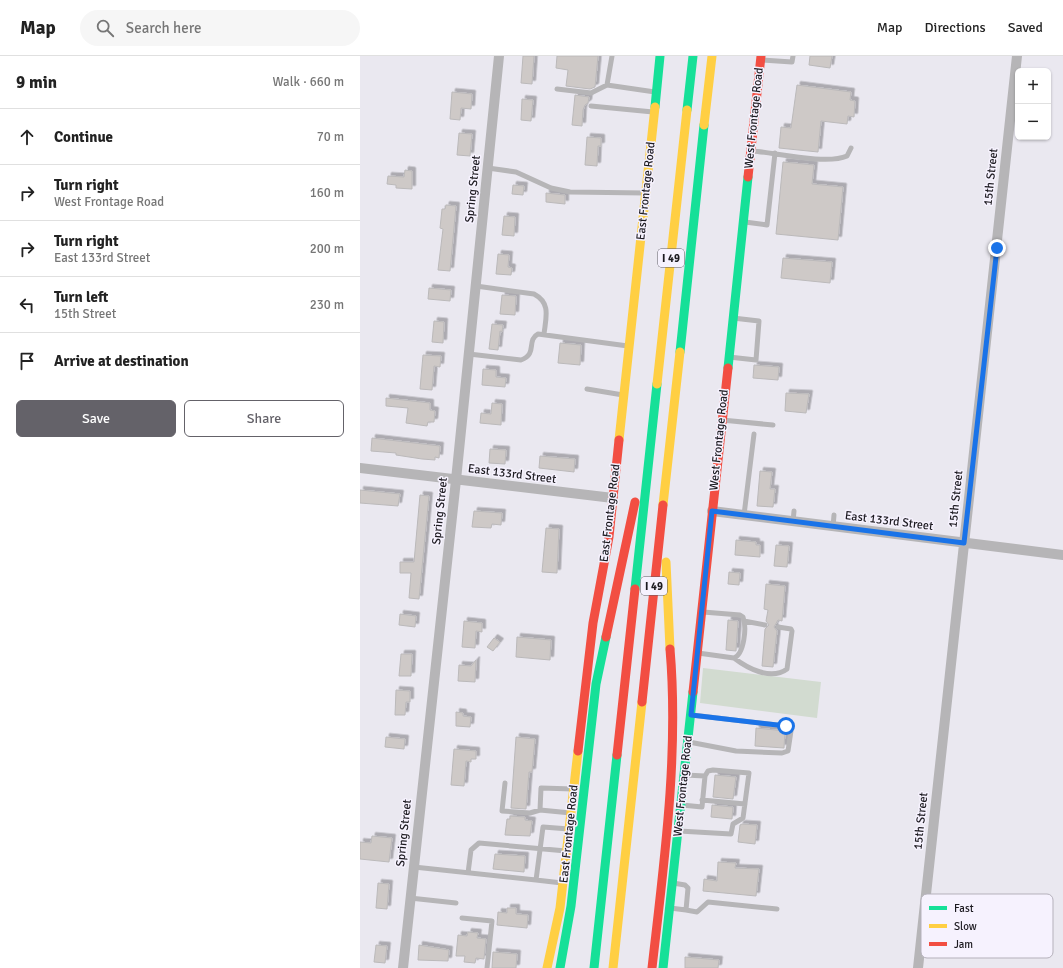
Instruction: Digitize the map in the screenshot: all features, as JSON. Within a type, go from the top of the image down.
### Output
[{"type":"main road","name":"East Frontage Road","points":[[547,968],[555,939],[567,852],[593,623],[609,537],[660,56]]},
{"type":"main road","name":"I 49","points":[[594,968],[693,56]]},
{"type":"main road","name":"I 49","points":[[613,968],[712,56]]},
{"type":"main road","name":"West Frontage Road","points":[[663,968],[760,58]]},
{"type":"main road","points":[[560,968],[571,906],[597,676],[638,488],[650,459]]},
{"type":"main road","points":[[652,968],[662,881],[672,755],[673,685],[668,624],[664,489]]},
{"type":"street","name":"Spring Street","points":[[404,968],[410,898],[456,480],[499,56]]},
{"type":"street","name":"15th Street","points":[[926,894],[1017,56]]},
{"type":"street","name":"East 133rd Street","points":[[360,468],[613,498]]},
{"type":"street","name":"East 133rd Street","points":[[712,511],[1063,555]]},
{"type":"street","name":"15th Street","points":[[918,968],[921,940]]},
{"type":"lane","points":[[607,85],[612,56]]},
{"type":"lane","points":[[760,58],[792,62],[793,56]]},
{"type":"lane","points":[[557,89],[591,93],[607,85],[656,92]]},
{"type":"lane","points":[[590,106],[654,112]]},
{"type":"lane","points":[[750,151],[826,159],[840,159],[847,156],[851,148]]},
{"type":"lane","points":[[743,222],[768,225],[775,153]]},
{"type":"lane","points":[[488,168],[516,172],[551,188],[570,192],[646,193]]},
{"type":"lane","points":[[476,286],[534,294],[541,297],[547,308],[544,334]]},
{"type":"lane","points":[[728,357],[756,360],[759,321],[732,318]]},
{"type":"lane","points":[[469,354],[521,360],[528,358],[531,353],[534,336],[538,334],[629,346]]},
{"type":"lane","points":[[586,389],[624,395]]},
{"type":"lane","points":[[722,420],[773,425]]},
{"type":"lane","points":[[744,515],[754,434]]},
{"type":"lane","points":[[793,522],[794,511]]},
{"type":"lane","points":[[833,527],[834,515]]},
{"type":"lane","points":[[702,612],[740,615],[744,621],[741,651],[738,656],[734,658]]},
{"type":"lane","points":[[744,621],[765,625]]},
{"type":"lane","points":[[697,653],[734,658],[749,669],[775,674],[782,672],[787,669],[792,631],[790,628],[778,627]]},
{"type":"lane","points":[[688,742],[736,751],[782,753],[786,753],[790,746],[791,731],[786,726],[691,715]]},
{"type":"lane","points":[[678,830],[731,834],[733,824],[743,818],[749,773],[713,770],[708,771],[705,776],[702,807],[681,805]]},
{"type":"lane","points":[[684,775],[705,776]]},
{"type":"lane","points":[[505,783],[502,811],[530,813],[540,810],[571,813]]},
{"type":"lane","points":[[540,810],[542,788],[574,790]]},
{"type":"lane","points":[[702,800],[745,804]]},
{"type":"lane","points":[[536,880],[543,827],[569,829]]},
{"type":"lane","points":[[468,873],[471,850],[479,843],[567,852]]},
{"type":"lane","points":[[414,866],[563,883]]},
{"type":"lane","points":[[672,883],[685,885],[688,888],[686,910]]},
{"type":"lane","points":[[410,898],[456,903]]},
{"type":"lane","points":[[670,908],[697,912],[708,902],[777,909]]},
{"type":"lane","points":[[462,918],[492,921],[487,968]]},
{"type":"shaded area","points":[[703,668],[821,682],[817,718],[700,703]]},
{"type":"building","points":[[523,56],[534,56],[532,84],[521,83]]},
{"type":"building","points":[[557,56],[598,56],[595,87],[590,89],[566,86],[568,70],[556,68]]},
{"type":"building","points":[[810,56],[832,56],[830,68],[809,65]]},
{"type":"building","points":[[797,85],[851,92],[850,100],[855,101],[854,117],[848,116],[847,124],[821,121],[818,152],[779,148],[781,127],[791,128]]},
{"type":"building","points":[[452,92],[472,94],[471,109],[461,108],[460,120],[450,119]]},
{"type":"building","points":[[575,95],[589,97],[588,103],[585,105],[583,110],[582,126],[572,125]]},
{"type":"building","points":[[522,99],[533,100],[531,121],[521,120]]},
{"type":"building","points":[[459,133],[472,134],[470,156],[457,155]]},
{"type":"building","points":[[587,137],[601,138],[601,146],[598,146],[597,166],[585,165]]},
{"type":"building","points":[[783,162],[814,165],[812,184],[843,187],[838,240],[776,234]]},
{"type":"building","points":[[405,170],[412,171],[412,189],[396,188],[396,185],[387,184],[388,176],[404,177]]},
{"type":"building","points":[[513,185],[524,186],[523,195],[512,194]]},
{"type":"building","points":[[546,193],[565,195],[565,204],[546,202]]},
{"type":"building","points":[[446,205],[456,206],[450,271],[438,270],[443,229],[440,228],[442,209],[445,209]]},
{"type":"building","points":[[504,216],[515,217],[514,236],[502,235]]},
{"type":"building","points":[[498,254],[509,255],[508,267],[512,268],[511,275],[496,274]]},
{"type":"building","points":[[783,258],[832,262],[830,283],[781,278]]},
{"type":"building","points":[[429,288],[451,290],[450,301],[428,299]]},
{"type":"building","points":[[502,295],[516,296],[515,315],[500,314]]},
{"type":"building","points":[[434,321],[444,322],[443,343],[432,342]]},
{"type":"building","points":[[492,324],[503,325],[502,332],[500,331],[498,350],[489,349]]},
{"type":"building","points":[[560,343],[581,345],[580,365],[558,363]]},
{"type":"building","points":[[423,355],[441,356],[440,367],[434,366],[432,390],[420,389]]},
{"type":"building","points":[[754,365],[779,367],[778,380],[753,378]]},
{"type":"building","points":[[483,369],[496,370],[496,377],[506,378],[505,387],[482,385]]},
{"type":"building","points":[[786,393],[809,394],[806,413],[785,411]]},
{"type":"building","points":[[386,398],[430,403],[430,410],[435,411],[434,422],[428,422],[427,426],[406,423],[408,408],[386,406]]},
{"type":"building","points":[[492,403],[502,404],[501,425],[480,423],[481,413],[491,414]]},
{"type":"building","points":[[372,438],[440,446],[439,458],[435,457],[435,460],[422,459],[396,455],[396,453],[371,451]]},
{"type":"building","points":[[490,449],[506,450],[505,464],[489,463]]},
{"type":"building","points":[[540,456],[575,459],[574,472],[539,468]]},
{"type":"building","points":[[760,471],[772,472],[770,489],[775,489],[773,507],[757,506]]},
{"type":"building","points":[[360,490],[400,494],[398,506],[360,503]]},
{"type":"building","points":[[420,495],[429,496],[419,599],[409,598],[411,573],[400,573],[400,562],[414,562]]},
{"type":"building","points":[[474,511],[502,513],[501,525],[492,524],[491,528],[472,527]]},
{"type":"building","points":[[546,528],[559,529],[557,573],[542,572]]},
{"type":"building","points":[[736,540],[756,542],[756,545],[760,545],[760,557],[735,555]]},
{"type":"building","points":[[776,545],[789,546],[787,567],[774,566]]},
{"type":"building","points":[[729,572],[740,573],[739,585],[728,584]]},
{"type":"building","points":[[766,584],[785,586],[782,621],[778,620],[774,627],[777,631],[773,667],[762,666],[765,629],[769,625],[766,621],[768,610],[764,609]]},
{"type":"building","points":[[400,614],[416,616],[415,627],[399,625]]},
{"type":"building","points":[[728,620],[738,621],[736,651],[726,650]]},
{"type":"building","points":[[464,621],[482,623],[482,632],[476,631],[475,648],[462,647]]},
{"type":"building","points":[[517,637],[551,640],[550,660],[516,657]]},
{"type":"building","points":[[494,638],[500,642],[493,651],[487,647]]},
{"type":"building","points":[[401,654],[412,654],[411,676],[399,676]]},
{"type":"building","points":[[476,660],[475,682],[458,681],[459,665],[471,666]]},
{"type":"building","points":[[396,690],[410,691],[410,702],[406,702],[405,715],[395,715]]},
{"type":"building","points":[[456,712],[463,713],[463,716],[471,717],[470,727],[456,726]]},
{"type":"building","points":[[756,728],[785,731],[784,748],[755,746]]},
{"type":"building","points":[[386,737],[405,739],[404,749],[385,747]]},
{"type":"building","points":[[516,737],[535,739],[532,772],[529,772],[526,809],[511,808]]},
{"type":"building","points":[[454,749],[476,751],[476,759],[471,759],[471,762],[466,761],[464,786],[451,785]]},
{"type":"building","points":[[715,775],[736,777],[733,799],[713,797]]},
{"type":"building","points":[[712,805],[733,807],[732,819],[711,817]]},
{"type":"building","points":[[510,816],[525,817],[525,820],[532,821],[530,836],[505,835],[507,819],[510,819]]},
{"type":"building","points":[[740,825],[757,825],[755,844],[738,842]]},
{"type":"building","points":[[372,836],[392,838],[389,862],[360,859],[360,842],[371,843]]},
{"type":"building","points":[[495,854],[525,856],[524,872],[493,869]]},
{"type":"building","points":[[718,862],[736,863],[735,868],[759,869],[756,896],[703,891],[704,879],[717,881]]},
{"type":"building","points":[[378,883],[389,884],[387,909],[376,908]]},
{"type":"building","points":[[507,908],[516,908],[516,914],[528,915],[527,928],[497,925],[498,912],[507,913]]},
{"type":"building","points":[[468,932],[478,933],[477,938],[486,939],[484,959],[476,958],[475,963],[464,962],[465,956],[456,956],[458,935],[467,936]]},
{"type":"building","points":[[376,945],[387,946],[385,963],[374,962]]},
{"type":"building","points":[[419,945],[449,950],[448,961],[418,960]]},
{"type":"building","points":[[493,952],[517,954],[516,968],[492,968]]},
{"type":"building","points":[[685,957],[719,960],[718,968],[685,968]]},
{"type":"traffic: fast","points":[[655,107],[660,56]]},
{"type":"traffic: fast","points":[[687,110],[693,56]]},
{"type":"traffic: fast","points":[[680,352],[704,125]]},
{"type":"traffic: fast","points":[[728,368],[748,177]]},
{"type":"traffic: fast","points":[[635,589],[657,384]]},
{"type":"traffic: fast","points":[[560,968],[571,906],[596,684],[606,637]]},
{"type":"traffic: fast","points":[[663,968],[693,692]]},
{"type":"traffic: fast","points":[[594,968],[617,755]]},
{"type":"traffic: slow","points":[[704,125],[712,56]]},
{"type":"traffic: slow","points":[[619,440],[655,107]]},
{"type":"traffic: slow","points":[[657,384],[687,110]]},
{"type":"traffic: slow","points":[[663,505],[680,352]]},
{"type":"traffic: slow","points":[[666,562],[670,649]]},
{"type":"traffic: slow","points":[[613,968],[642,702]]},
{"type":"traffic: slow","points":[[547,968],[560,908],[578,751]]},
{"type":"traffic: jam","points":[[748,177],[761,56]]},
{"type":"traffic: jam","points":[[693,692],[728,368]]},
{"type":"traffic: jam","points":[[578,751],[593,623],[609,537],[619,440]]},
{"type":"traffic: jam","points":[[606,637],[635,502]]},
{"type":"traffic: jam","points":[[642,702],[663,505]]},
{"type":"traffic: jam","points":[[617,755],[635,589]]},
{"type":"traffic: jam","points":[[652,968],[669,809],[673,729],[670,649]]},
{"type":"route","points":[[786,726],[691,715],[712,511],[964,543],[997,248]]}]
